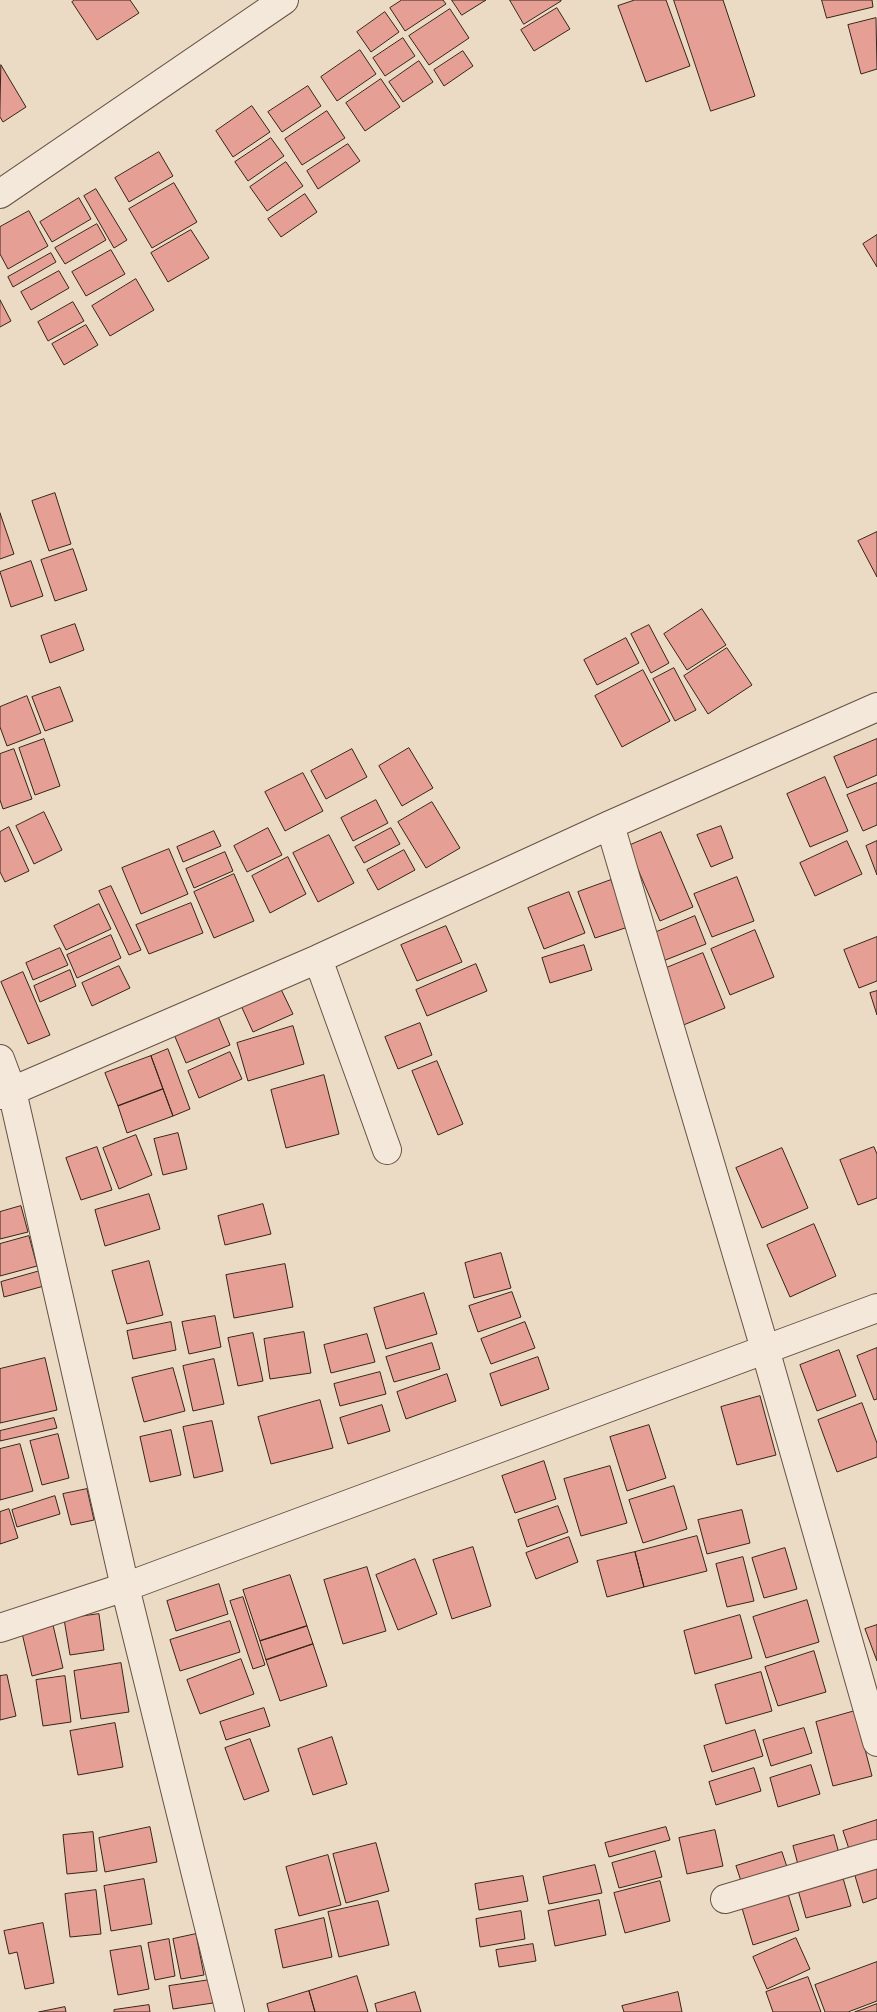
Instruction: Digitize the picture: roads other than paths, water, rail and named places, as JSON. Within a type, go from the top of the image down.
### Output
[{"type":"street","points":[[0,194],[284,0]]},
{"type":"street","points":[[6,1093],[318,959],[610,825],[877,707]]},
{"type":"street","points":[[610,825],[877,1742]]},
{"type":"street","points":[[318,959],[387,1150]]},
{"type":"street","points":[[0,1059],[6,1093],[125,1587],[230,2012]]},
{"type":"street","points":[[0,1628],[125,1587],[877,1308]]},
{"type":"street","points":[[725,1899],[877,1854]]}]
